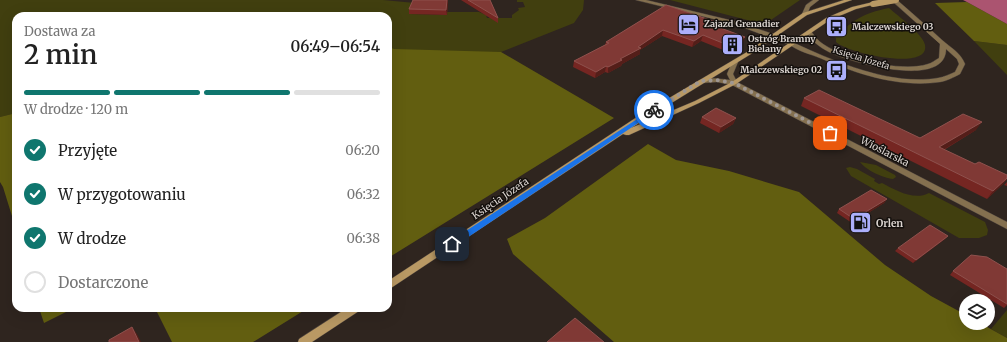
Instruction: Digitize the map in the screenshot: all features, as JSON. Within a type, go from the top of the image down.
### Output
[{"type":"main road","points":[[805,14],[849,0]]},
{"type":"main road","points":[[809,32],[835,15],[873,4],[895,0]]},
{"type":"main road","name":"Księcia Józefa","points":[[392,283],[640,119],[701,81],[735,62],[805,14]]},
{"type":"main road","name":"Księcia Józefa","points":[[606,142],[697,102],[734,83],[809,32]]},
{"type":"main road","points":[[303,342],[349,312]]},
{"type":"street","points":[[639,0],[718,19],[774,36]]},
{"type":"street","name":"Księcia Józefa","points":[[805,14],[808,6],[816,0]]},
{"type":"street","name":"Księcia Józefa","points":[[774,36],[813,54],[872,74],[903,80],[927,81],[946,79],[958,73],[962,64],[957,55],[895,0]]},
{"type":"street","name":"Księcia Józefa","points":[[809,32],[811,38],[817,43],[839,54],[870,64],[899,68],[919,68],[938,62],[943,56],[943,44]]},
{"type":"street","points":[[734,83],[730,74],[735,62]]},
{"type":"street","name":"Wioślarska","points":[[701,81],[717,80],[734,83],[1007,226]]},
{"type":"shaded area","points":[[0,0],[383,0],[415,3],[410,14],[446,15],[447,12],[479,12],[486,15],[487,18],[512,18],[512,15],[519,10],[518,8],[525,7],[523,2],[517,2],[517,0],[584,0],[583,10],[574,23],[501,52],[394,59],[392,59],[392,12],[12,12],[12,114],[0,117]]},
{"type":"shaded area","points":[[670,0],[800,0],[768,22],[751,21]]},
{"type":"shaded area","points":[[963,0],[1007,0],[1007,24],[967,2]]},
{"type":"shaded area","points":[[967,2],[1007,24],[1007,45],[974,41],[935,3]]},
{"type":"shaded area","points":[[889,8],[910,25],[920,36],[925,45],[923,53],[915,57],[902,59],[886,58],[855,51],[836,42],[836,38],[834,37],[854,21],[865,15]]},
{"type":"shaded area","points":[[974,41],[1007,45],[1007,75]]},
{"type":"shaded area","points":[[392,48],[501,52],[614,118],[392,256]]},
{"type":"shaded area","points":[[12,114],[12,216],[0,182],[0,117]]},
{"type":"shaded area","points":[[648,144],[676,160],[729,171],[799,192],[885,265],[931,296],[959,311],[959,330],[993,330],[1007,338],[1007,342],[614,342],[513,254],[507,239],[545,218]]},
{"type":"shaded area","points":[[860,162],[876,165],[895,175],[896,177],[893,179],[870,171]]},
{"type":"shaded area","points":[[850,167],[857,169],[875,179],[874,181],[879,184],[882,183],[905,194],[917,196],[929,193],[985,222],[988,230],[987,235],[979,238],[959,238],[851,176],[846,168]]},
{"type":"shaded area","points":[[1007,310],[1007,338],[993,330],[995,330],[995,324]]},
{"type":"shaded area","points":[[40,312],[66,312],[44,323]]},
{"type":"shaded area","points":[[157,312],[302,312],[253,342],[172,342]]},
{"type":"building","points":[[413,0],[447,0],[446,10],[409,9]]},
{"type":"building","points":[[468,0],[490,0],[498,18]]},
{"type":"building","points":[[666,5],[719,23],[715,26],[745,37],[730,46],[703,35],[694,41],[663,30],[638,47],[641,48],[620,59],[622,60],[608,67],[606,66],[596,72],[574,61],[609,43],[606,42]]},
{"type":"building","points":[[819,90],[920,138],[963,114],[982,122],[939,147],[975,164],[979,162],[1007,175],[1007,178],[993,191],[804,98]]},
{"type":"building","points":[[716,108],[736,118],[721,127],[702,117]]},
{"type":"building","points":[[871,190],[887,199],[854,219],[839,209]]},
{"type":"building","points":[[930,225],[948,236],[916,260],[898,248]]},
{"type":"building","points":[[971,255],[987,257],[1007,269],[1007,304],[995,297],[995,294],[991,294],[953,271]]},
{"type":"building","points":[[575,318],[604,342],[547,342]]},
{"type":"building","points":[[132,327],[139,342],[109,342],[109,340]]},
{"type":"way so far","points":[[654,110],[701,81],[726,81],[734,83],[830,133]]},
{"type":"place","name":"Zajazd Grenadier","points":[[689,24]]},
{"type":"place","name":"Malczewskiego 03","points":[[837,27]]},
{"type":"place","name":"Ostróg Bramny Bielany","points":[[732,44]]},
{"type":"place","name":"Malczewskiego 02","points":[[837,70]]},
{"type":"place","name":"Orlen","points":[[861,223]]},
{"type":"route","points":[[452,244],[654,110]]}]
